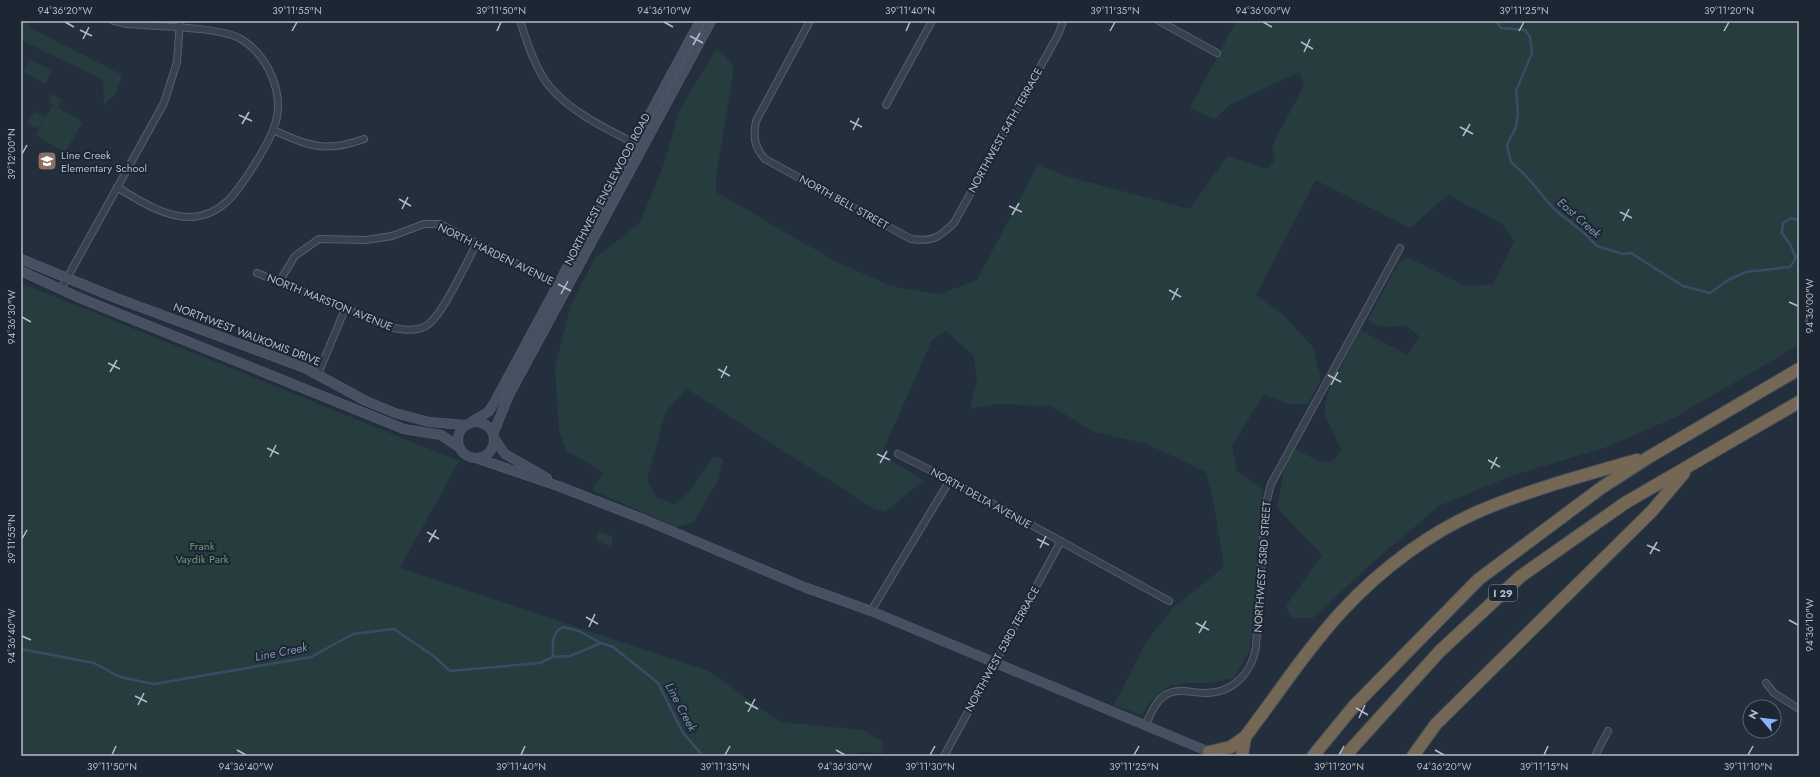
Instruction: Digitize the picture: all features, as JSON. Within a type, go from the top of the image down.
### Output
[{"type":"highway","name":"I 29","points":[[1313,756],[1354,706],[1479,579],[1600,488],[1649,457],[1799,369]]},
{"type":"highway","name":"I 29","points":[[1346,756],[1440,651],[1521,576],[1625,503],[1799,402]]},
{"type":"highway","points":[[1214,754],[1231,747],[1245,737],[1316,643],[1343,610],[1372,582],[1403,556],[1448,527],[1482,510],[1562,481],[1649,457]]},
{"type":"highway","points":[[1413,756],[1436,724],[1652,511],[1690,466]]},
{"type":"highway","points":[[1242,756],[1245,737]]},
{"type":"main road","name":"NORTHWEST ENGLEWOOD ROAD","points":[[494,436],[509,396],[567,290],[700,21]]},
{"type":"main road","name":"NORTHWEST ENGLEWOOD ROAD","points":[[469,423],[488,412],[493,405],[558,285],[711,21]]},
{"type":"main road","name":"NORTHWEST WAUKOMIS DRIVE","points":[[21,259],[116,298],[318,374],[366,401],[395,413],[429,422],[469,423]]},
{"type":"main road","points":[[21,271],[61,290],[404,429],[441,435],[459,447],[464,454],[558,486],[643,519],[804,587],[872,612],[1214,754]]},
{"type":"main road","points":[[459,447],[458,435],[469,423],[485,424],[505,454],[558,486]]},
{"type":"main road","points":[[476,458],[484,456],[490,451],[494,436]]},
{"type":"street","points":[[114,21],[127,24],[180,28],[228,34],[238,38],[256,52],[269,70],[276,90],[278,112],[273,130],[236,193],[225,204],[211,212],[190,217],[161,211],[116,187]]},
{"type":"street","points":[[61,290],[116,187],[164,103],[170,87],[176,62],[180,21]]},
{"type":"street","points":[[520,21],[534,58],[549,85],[569,105],[598,124],[639,145]]},
{"type":"street","name":"NORTH BELL STREET","points":[[810,21],[756,121],[754,132],[755,144],[765,159],[911,239],[933,239],[942,235]]},
{"type":"street","points":[[886,105],[932,21]]},
{"type":"street","name":"NORTHWEST 54TH TERRACE","points":[[942,235],[954,223],[1059,33],[1063,21]]},
{"type":"street","points":[[1162,22],[1216,52]]},
{"type":"street","points":[[273,130],[299,142],[320,147],[331,148],[347,145],[364,139]]},
{"type":"street","name":"NORTH HARDEN AVENUE","points":[[279,282],[295,256],[319,239],[366,240],[392,236],[424,224],[440,224],[567,290]]},
{"type":"street","name":"NORTH MARSTON AVENUE","points":[[257,273],[390,327],[407,330],[427,326],[438,313],[477,243]]},
{"type":"street","name":"NORTHWEST 53RD STREET","points":[[1145,725],[1158,702],[1166,695],[1182,690],[1206,693],[1219,691],[1235,684],[1248,670],[1254,659],[1265,508],[1271,484],[1400,248]]},
{"type":"street","points":[[318,374],[345,309]]},
{"type":"street","name":"NORTH DELTA AVENUE","points":[[898,454],[950,480],[1169,601]]},
{"type":"street","points":[[872,612],[950,480]]},
{"type":"street","name":"NORTHWEST 53RD TERRACE","points":[[944,756],[1061,541]]},
{"type":"street","points":[[1766,683],[1774,693],[1799,709]]},
{"type":"street","points":[[1595,756],[1608,731]]},
{"type":"green space","points":[[21,21],[25,21],[33,29],[122,75],[116,93],[104,105],[103,80],[21,40]]},
{"type":"green space","points":[[1236,21],[1799,21],[1799,345],[1674,418],[1604,448],[1511,476],[1439,506],[1372,563],[1313,618],[1291,618],[1286,606],[1322,555],[1277,508],[1285,466],[1295,448],[1317,461],[1331,462],[1342,451],[1324,414],[1327,395],[1360,330],[1408,355],[1419,336],[1405,325],[1381,327],[1368,320],[1399,262],[1409,258],[1465,286],[1493,284],[1514,241],[1501,223],[1448,195],[1410,228],[1316,180],[1256,295],[1284,316],[1313,347],[1321,379],[1308,404],[1287,404],[1264,394],[1232,446],[1237,471],[1263,490],[1250,650],[1234,678],[1210,683],[1186,683],[1169,686],[1151,701],[1142,715],[1114,705],[1146,642],[1172,609],[1224,567],[1212,494],[1206,472],[1147,444],[1094,432],[1051,406],[995,404],[970,409],[977,380],[974,356],[946,331],[932,340],[881,455],[924,480],[885,512],[874,509],[687,389],[666,411],[647,480],[656,497],[675,505],[690,491],[714,456],[723,459],[718,481],[694,522],[676,527],[592,490],[603,472],[567,451],[559,430],[555,367],[571,305],[595,258],[640,223],[665,161],[679,111],[716,49],[725,56],[734,67],[716,176],[716,192],[835,261],[891,286],[940,294],[977,280],[1038,165],[1066,176],[1189,209],[1228,156],[1267,169],[1275,160],[1272,146],[1304,85],[1299,72],[1229,105],[1215,119],[1190,108]]},
{"type":"green space","points":[[30,59],[52,71],[45,84],[23,71]]},
{"type":"green space","points":[[52,94],[61,99],[58,107],[48,102]]},
{"type":"green space","points":[[53,105],[83,122],[65,152],[35,135]]},
{"type":"green space","points":[[34,111],[45,117],[38,129],[27,123]]},
{"type":"green space","name":"Frank Vaydik Park","points":[[21,283],[459,461],[400,568],[708,671],[780,722],[863,730],[883,742],[882,754],[864,751],[850,756],[21,756]]},
{"type":"green space","points":[[598,531],[613,537],[611,545],[609,546],[596,540]]},
{"type":"waterway","name":"East Creek","points":[[1496,21],[1501,28],[1525,30],[1530,37],[1532,53],[1516,91],[1518,113],[1516,127],[1507,145],[1511,162],[1527,177],[1554,209],[1584,233],[1597,246],[1623,254],[1631,253],[1683,286],[1710,293],[1728,280],[1746,272],[1790,267],[1796,258],[1790,244],[1782,233],[1783,223],[1791,218],[1799,220]]},
{"type":"waterway","name":"Line Creek","points":[[553,657],[553,640],[557,631],[563,627],[579,631],[601,643]]},
{"type":"waterway","name":"Line Creek","points":[[21,649],[94,663],[120,677],[154,684],[311,657],[353,634],[394,629],[435,657],[450,671],[540,663],[553,657],[570,656],[601,643],[613,647],[658,683],[683,733],[703,756]]},
{"type":"place","name":"Line Creek Elementary School","points":[[47,161]]}]
